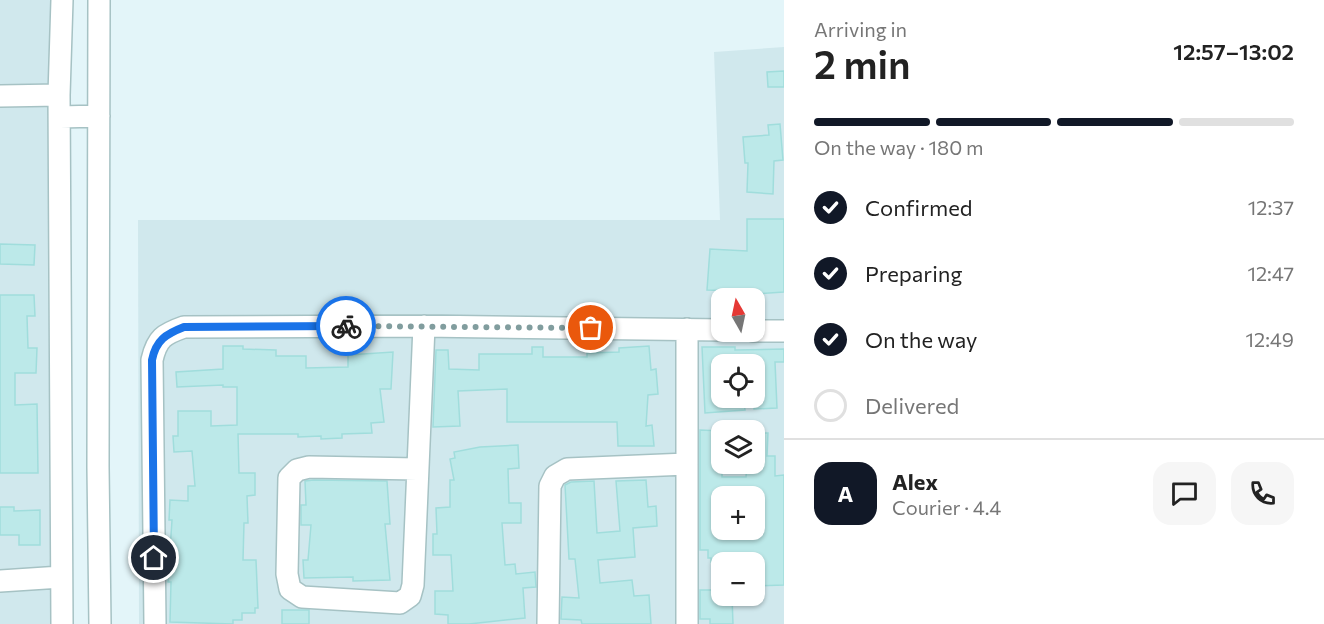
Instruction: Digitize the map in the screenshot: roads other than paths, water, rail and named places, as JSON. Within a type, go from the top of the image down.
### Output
[{"type":"street","points":[[62,0],[59,95],[62,624]]},
{"type":"street","points":[[99,0],[100,624]]},
{"type":"street","points":[[0,96],[59,95]]},
{"type":"street","points":[[60,117],[99,116]]},
{"type":"street","points":[[417,469],[309,467],[297,470],[289,478],[287,574],[290,589],[302,597],[400,603],[410,596],[413,585],[424,326]]},
{"type":"street","points":[[155,624],[152,360],[154,348],[161,338],[184,327],[424,326],[711,330]]},
{"type":"street","points":[[687,329],[687,624]]},
{"type":"street","points":[[765,331],[784,331]]},
{"type":"street","points":[[548,624],[550,486],[555,476],[567,469],[687,464]]},
{"type":"street","points":[[62,495],[98,467]]},
{"type":"street","points":[[0,581],[61,577]]}]
